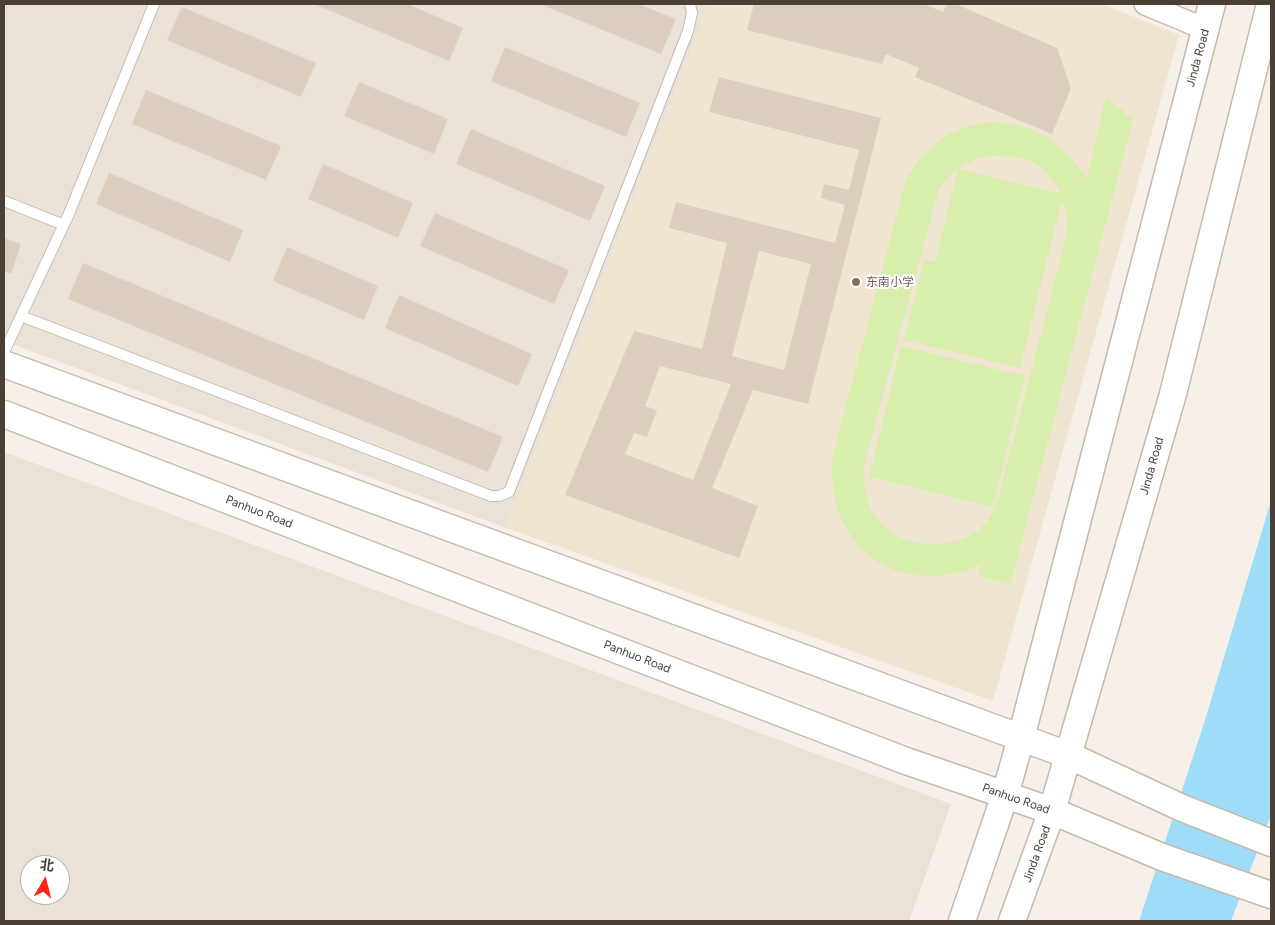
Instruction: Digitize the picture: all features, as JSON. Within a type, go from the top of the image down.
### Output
[{"type":"street","points":[[1145,4],[1205,29]]},
{"type":"street","name":"Jinda Road","points":[[962,921],[1005,795],[1021,738],[1212,4]]},
{"type":"street","name":"Jinda Road","points":[[1012,921],[1052,811],[1173,394],[1264,56],[1270,4]]},
{"type":"street","points":[[4,364],[1021,738],[1068,756],[1182,808],[1271,843]]},
{"type":"street","name":"Panhuo Road","points":[[4,414],[897,757],[1052,811],[1162,857],[1271,895]]},
{"type":"lane","points":[[4,352],[64,225],[154,4]]},
{"type":"lane","points":[[21,316],[491,496],[509,492],[688,31],[692,12],[690,4]]},
{"type":"lane","points":[[4,201],[64,225]]},
{"type":"shaded area","points":[[4,4],[709,4],[506,528],[4,341]]},
{"type":"shaded area","name":"东南小学","points":[[709,4],[1102,4],[1179,35],[993,701],[506,528]]},
{"type":"shaded area","points":[[4,452],[951,804],[909,921],[4,921]]},
{"type":"green space","points":[[1106,96],[1133,120],[1010,585],[979,576],[980,565],[949,574],[921,576],[894,570],[872,557],[853,539],[840,515],[833,487],[833,455],[905,183],[923,156],[944,138],[968,126],[994,122],[1020,126],[1045,137],[1068,154],[1087,179]],"holes":[[[988,156],[1022,159],[1032,162],[1048,174],[1061,194],[958,169]],[[958,169],[935,262],[924,260],[904,340],[1020,368],[1062,199],[1067,217],[1067,233],[998,499],[993,512],[990,518],[976,531],[961,539],[945,543],[927,544],[910,541],[895,535],[882,525],[872,511],[868,501],[863,469],[939,188]]]},
{"type":"green space","points":[[901,346],[1025,376],[993,507],[869,477]]},
{"type":"water","points":[[1271,501],[1271,815],[1231,921],[1139,921],[1206,717]]},
{"type":"building","points":[[314,4],[407,4],[463,28],[449,61]]},
{"type":"building","points":[[540,4],[638,4],[676,19],[661,54]]},
{"type":"building","points":[[754,4],[924,4],[943,12],[947,4],[956,4],[1057,48],[1071,88],[1052,134],[915,77],[919,68],[886,54],[882,64],[747,30]]},
{"type":"building","points":[[182,7],[316,63],[301,97],[167,40]]},
{"type":"building","points":[[505,47],[640,103],[626,137],[491,81]]},
{"type":"building","points":[[719,77],[881,118],[808,404],[753,390],[712,488],[758,506],[739,558],[565,495],[634,331],[702,349],[727,243],[669,228],[676,202],[835,243],[845,205],[821,198],[824,184],[849,190],[859,150],[709,112]],"holes":[[[759,251],[811,264],[784,370],[732,356]],[[660,366],[731,384],[693,480],[625,454],[634,433],[647,437],[657,410],[645,406]]]},
{"type":"building","points":[[359,82],[448,119],[434,154],[344,116]]},
{"type":"building","points":[[146,90],[281,146],[266,180],[132,124]]},
{"type":"building","points":[[471,129],[605,186],[590,221],[456,164]]},
{"type":"building","points":[[323,164],[413,203],[398,238],[308,199]]},
{"type":"building","points":[[109,173],[243,230],[230,262],[96,204]]},
{"type":"building","points":[[435,213],[569,270],[554,304],[420,246]]},
{"type":"building","points":[[4,238],[21,244],[11,274],[4,271]]},
{"type":"building","points":[[287,247],[378,286],[364,320],[273,281]]},
{"type":"building","points":[[83,263],[503,437],[488,472],[68,299]]},
{"type":"building","points":[[399,295],[532,354],[518,386],[385,328]]},
{"type":"place","name":"东南小学","points":[[856,282]]}]
